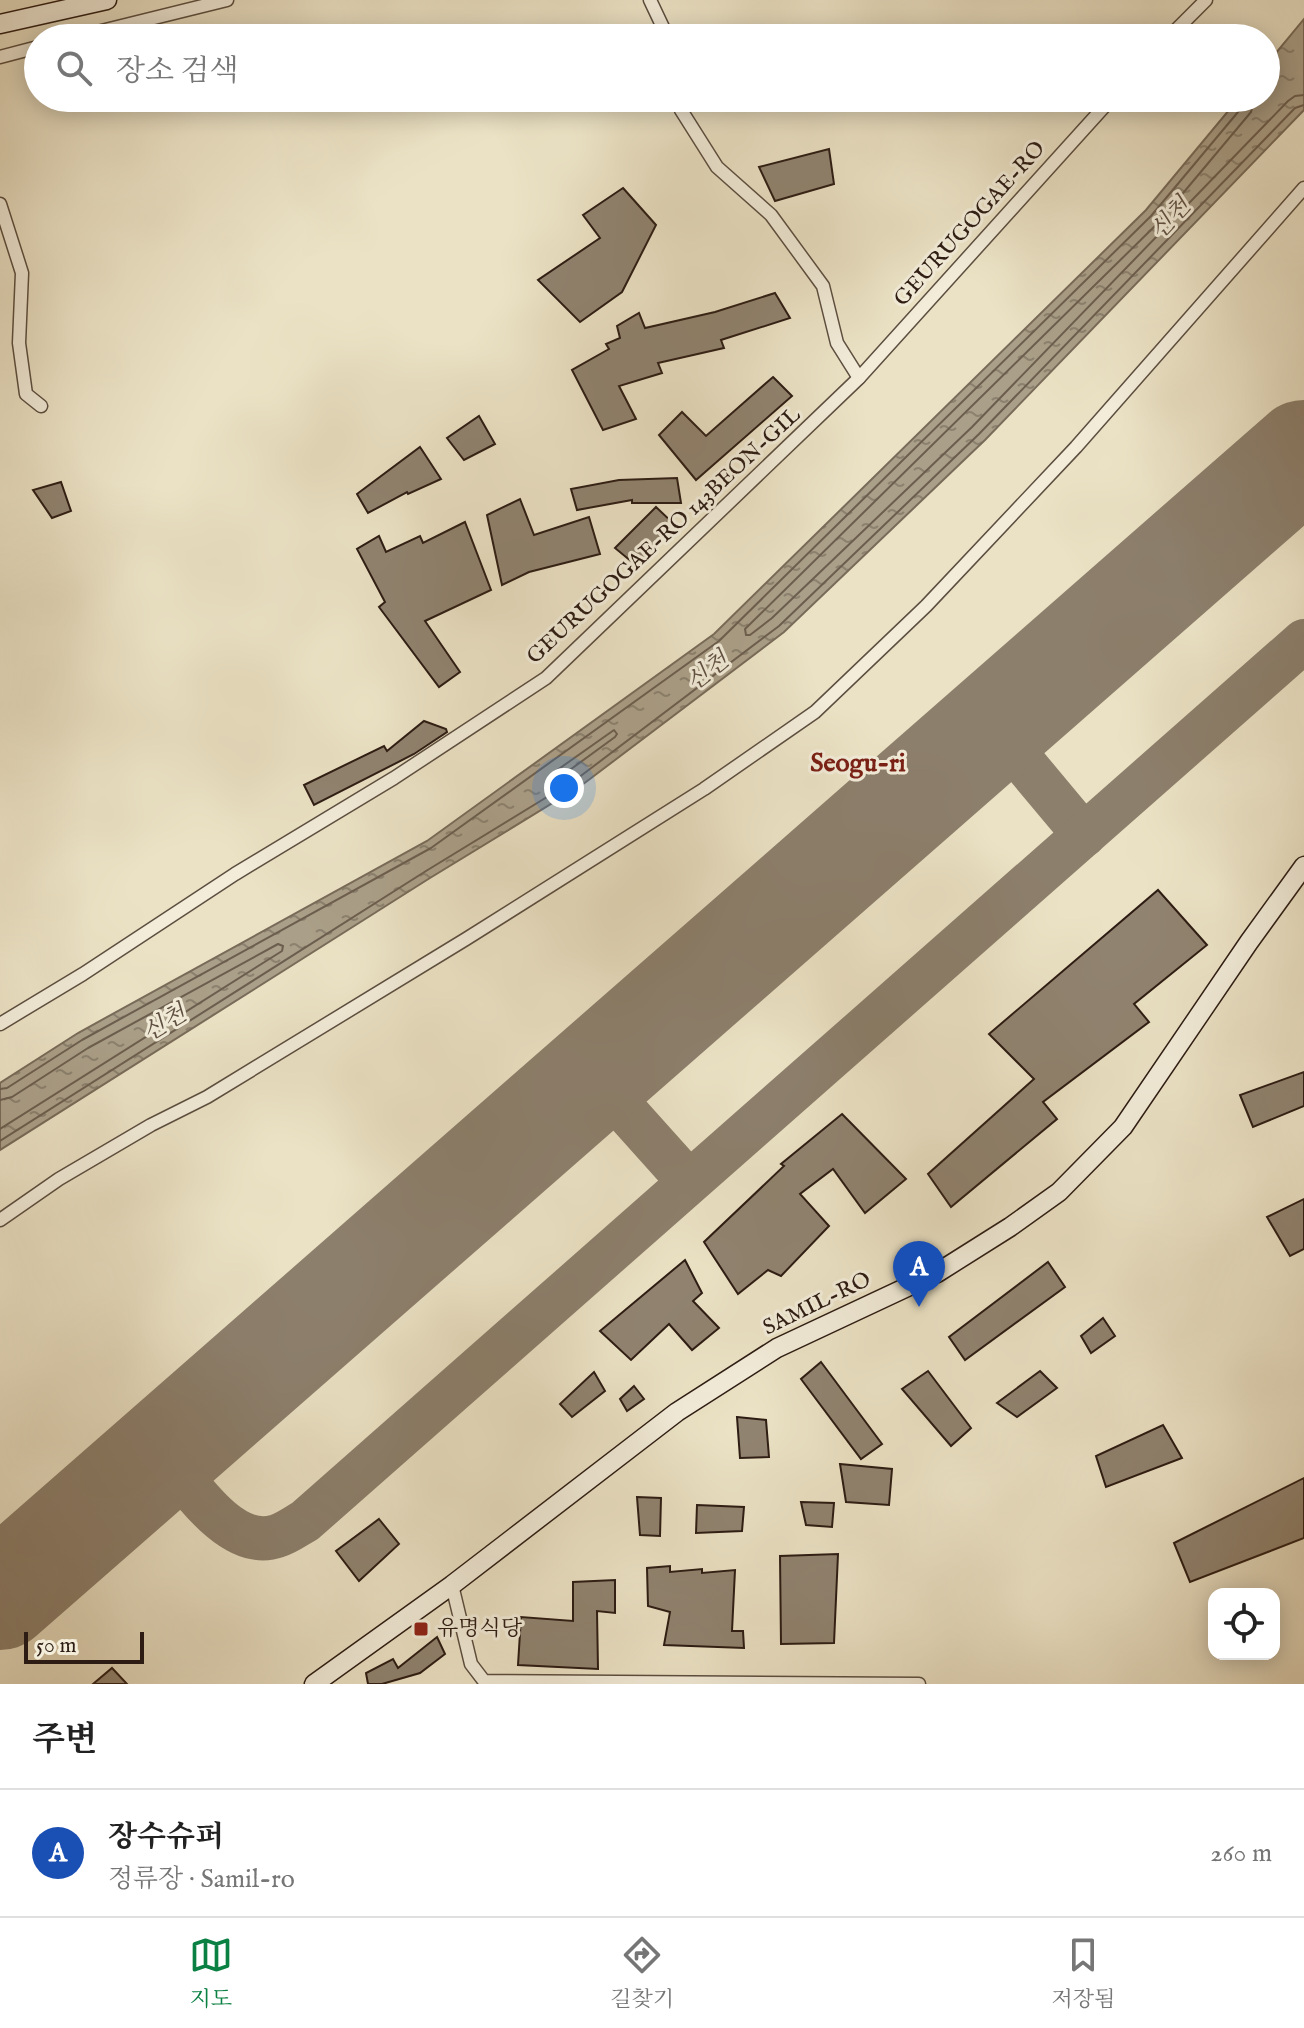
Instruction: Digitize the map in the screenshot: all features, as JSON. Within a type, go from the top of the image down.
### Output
[{"type":"main road","points":[[0,24],[107,0]]},
{"type":"main road","name":"SAMIL-RO","points":[[314,1684],[452,1585],[677,1412],[777,1348],[937,1273],[1059,1192],[1123,1127],[1304,866]]},
{"type":"street","points":[[130,24],[227,0]]},
{"type":"street","points":[[650,0],[661,24]]},
{"type":"street","points":[[1182,24],[1206,0]]},
{"type":"street","points":[[0,57],[24,51]]},
{"type":"street","points":[[682,112],[717,167],[771,215],[823,286],[837,343],[859,378]]},
{"type":"street","name":"GEURUGOGAE-RO","points":[[859,378],[1099,112]]},
{"type":"street","points":[[0,1220],[59,1179],[151,1125],[207,1097],[479,930],[704,789],[815,712],[926,606],[1076,447],[1304,188]]},
{"type":"street","points":[[0,204],[22,273],[19,343],[26,394],[41,406]]},
{"type":"street","name":"GEURUGOGAE-RO 143BEON-GIL","points":[[0,1024],[83,974],[235,874],[394,778],[546,678],[859,378]]},
{"type":"street","points":[[452,1585],[471,1664],[484,1681],[916,1684]]},
{"type":"water","name":"신천","points":[[1304,19],[1304,110],[985,440],[784,632],[582,785],[0,1150],[0,1083],[78,1033],[427,841],[714,634],[1146,210],[1227,112],[1280,112],[1280,48]]},
{"type":"building","points":[[829,149],[834,184],[775,201],[759,167]]},
{"type":"building","points":[[623,188],[656,225],[622,292],[580,322],[538,280],[600,238],[583,215]]},
{"type":"building","points":[[775,293],[790,318],[721,340],[724,348],[658,363],[662,373],[619,386],[636,419],[603,430],[572,370],[609,349],[606,344],[620,338],[617,326],[639,313],[645,328],[715,312]]},
{"type":"building","points":[[773,377],[792,396],[696,480],[659,435],[682,412],[706,436]]},
{"type":"building","points":[[479,416],[495,444],[464,460],[447,438]]},
{"type":"building","points":[[420,447],[441,479],[407,492],[368,513],[357,494]]},
{"type":"building","points":[[677,478],[681,503],[632,503],[632,500],[577,510],[571,489],[619,480]]},
{"type":"building","points":[[61,482],[71,511],[52,518],[33,490]]},
{"type":"building","points":[[520,499],[534,535],[589,517],[600,554],[529,572],[502,585],[487,515]]},
{"type":"building","points":[[656,507],[676,526],[638,567],[615,548]]},
{"type":"building","points":[[465,522],[491,590],[425,621],[460,672],[439,687],[379,607],[385,602],[357,549],[379,536],[386,552],[420,536],[423,543]]},
{"type":"building","points":[[424,721],[447,732],[414,754],[314,805],[304,785],[384,746],[387,751]]},
{"type":"building","points":[[1158,890],[1207,945],[1134,1004],[1149,1022],[1043,1102],[1057,1119],[951,1207],[928,1174],[1034,1079],[989,1034]]},
{"type":"building","points":[[1304,1072],[1304,1106],[1253,1127],[1240,1095]]},
{"type":"building","points":[[842,1114],[906,1179],[865,1213],[833,1169],[800,1194],[829,1226],[781,1276],[768,1270],[738,1294],[704,1242],[784,1166],[781,1164]]},
{"type":"building","points":[[1304,1199],[1304,1249],[1290,1256],[1267,1217]]},
{"type":"building","points":[[685,1260],[702,1293],[693,1301],[719,1328],[692,1350],[669,1324],[631,1360],[600,1331]]},
{"type":"building","points":[[1048,1262],[1065,1287],[965,1360],[949,1337]]},
{"type":"building","points":[[1103,1318],[1115,1336],[1091,1353],[1081,1336]]},
{"type":"building","points":[[821,1362],[882,1444],[861,1459],[801,1379]]},
{"type":"building","points":[[928,1371],[971,1428],[951,1446],[902,1389]]},
{"type":"building","points":[[1040,1371],[1057,1388],[1017,1417],[997,1403]]},
{"type":"building","points":[[594,1372],[605,1391],[572,1417],[560,1404]]},
{"type":"building","points":[[634,1386],[644,1399],[627,1411],[620,1399]]},
{"type":"building","points":[[737,1417],[766,1420],[769,1457],[740,1458]]},
{"type":"building","points":[[1163,1425],[1182,1458],[1106,1487],[1096,1456]]},
{"type":"building","points":[[840,1464],[892,1469],[889,1505],[846,1502]]},
{"type":"building","points":[[1304,1478],[1304,1538],[1190,1582],[1174,1543]]},
{"type":"building","points":[[637,1497],[661,1498],[660,1536],[640,1535]]},
{"type":"building","points":[[801,1502],[834,1503],[832,1527],[806,1525]]},
{"type":"building","points":[[697,1505],[744,1507],[742,1531],[696,1533]]},
{"type":"building","points":[[379,1519],[399,1544],[359,1581],[336,1551]]},
{"type":"building","points":[[838,1554],[834,1643],[781,1644],[780,1556]]},
{"type":"building","points":[[670,1566],[670,1572],[735,1570],[732,1631],[743,1631],[744,1648],[664,1645],[670,1612],[648,1606],[647,1568]]},
{"type":"building","points":[[615,1580],[615,1613],[597,1611],[598,1669],[518,1665],[521,1617],[573,1621],[573,1582]]},
{"type":"building","points":[[437,1637],[445,1654],[420,1673],[382,1684],[368,1684],[366,1673],[393,1659],[398,1668]]},
{"type":"building","points":[[112,1668],[127,1684],[93,1684]]},
{"type":"taxiway","points":[[163,1453],[212,1512],[243,1534],[260,1538],[277,1536],[305,1521],[1304,641]]},
{"type":"taxiway","points":[[993,726],[1084,835]]},
{"type":"taxiway","points":[[594,1076],[689,1182]]},
{"type":"runway","points":[[0,1596],[1304,454]]},
{"type":"place","name":"장수슈퍼","points":[[919,1307]]},
{"type":"place","name":"유명식당","points":[[421,1629]]},
{"type":"district","name":"Seogu-ri","points":[[858,763]]}]
